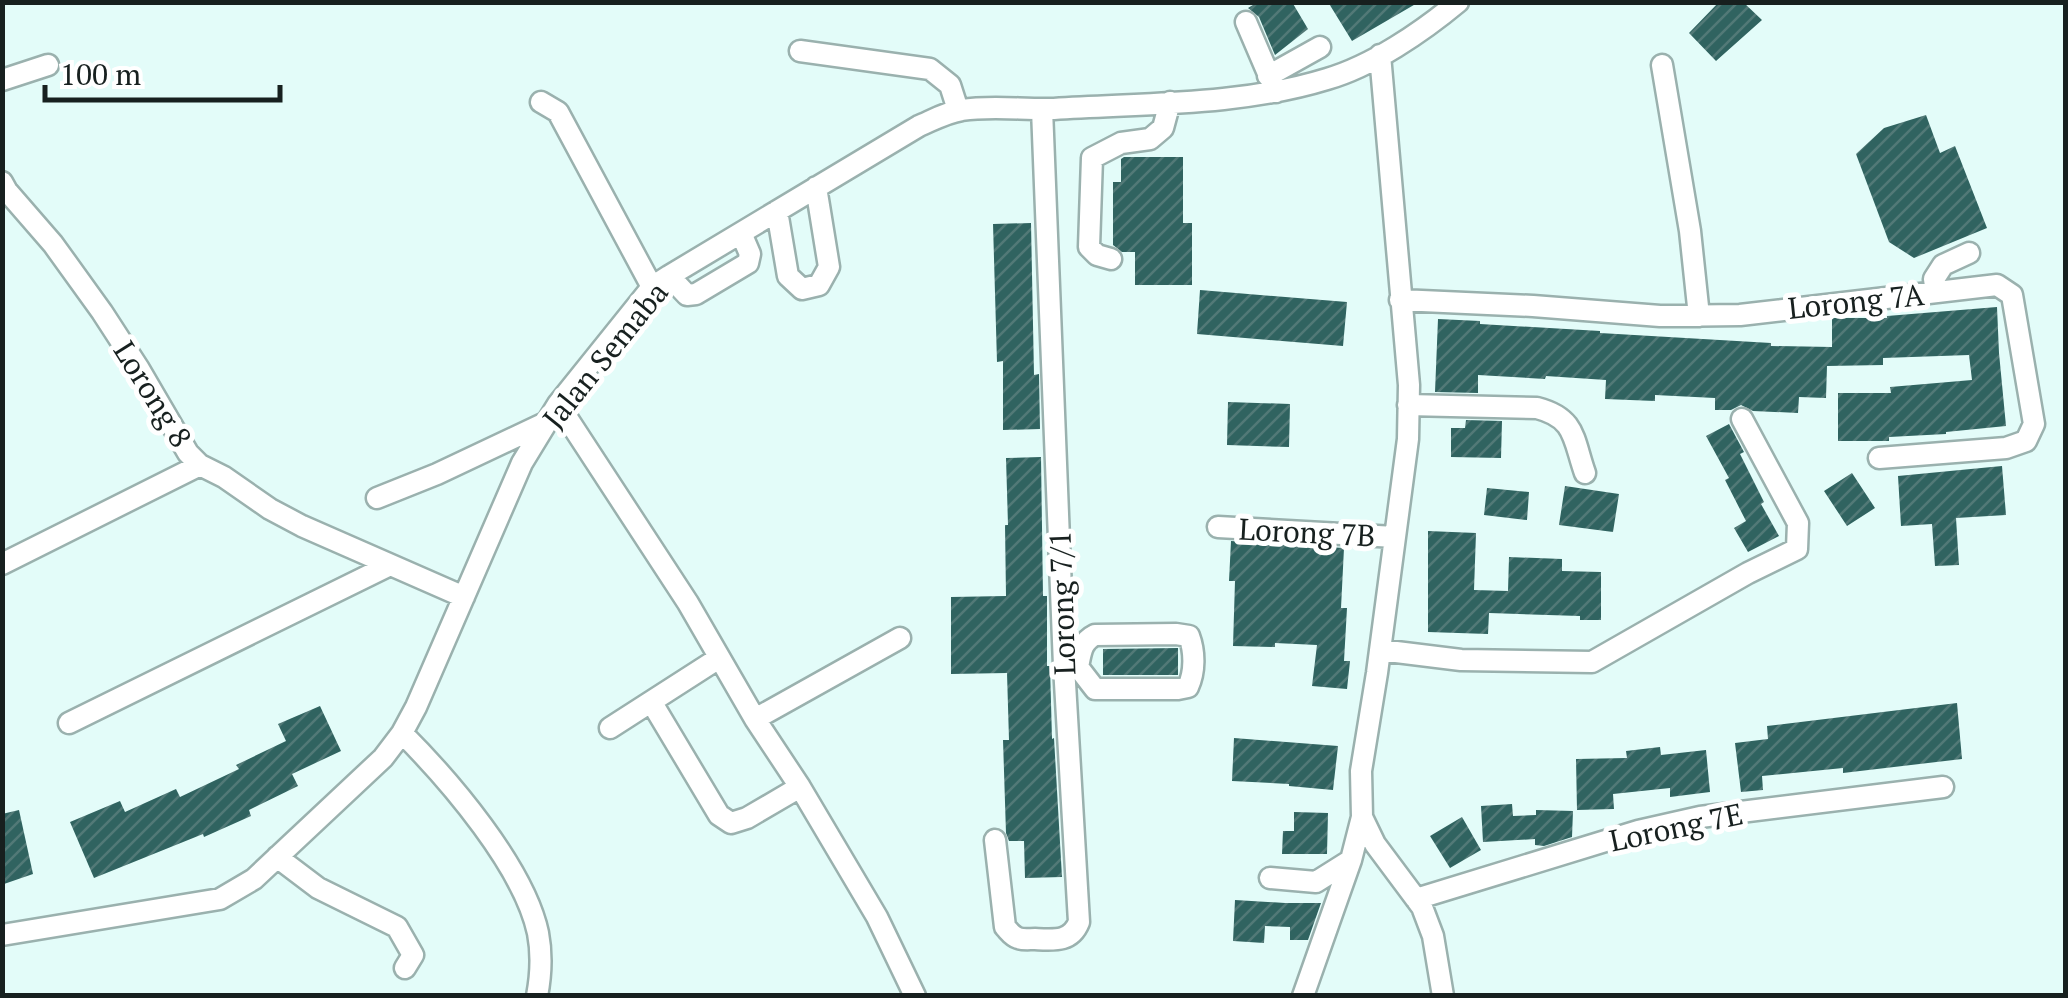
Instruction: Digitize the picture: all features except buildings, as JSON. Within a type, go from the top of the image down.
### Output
[{"type":"street","name":"Jalan Semaba","points":[[2,935],[220,899],[254,878],[383,758],[402,733],[522,464],[552,413],[660,282],[919,126],[958,110],[1228,100],[1272,84],[1331,78],[1380,55],[1438,20],[1458,2]]},
{"type":"street","points":[[1246,22],[1272,84],[1320,46]]},
{"type":"street","points":[[800,51],[930,69],[950,86],[958,110]]},
{"type":"street","points":[[1303,996],[1362,817],[1361,771],[1408,439],[1408,384],[1380,55]]},
{"type":"street","points":[[2,80],[48,65]]},
{"type":"street","points":[[1662,65],[1690,231],[1699,316]]},
{"type":"street","points":[[541,102],[558,112],[660,282],[687,295],[696,294],[748,264],[750,254],[742,233]]},
{"type":"street","points":[[1111,259],[1097,256],[1089,247],[1092,158],[1121,143],[1150,140],[1162,128],[1170,102]]},
{"type":"street","name":"Lorong 7/1","points":[[995,840],[1004,927],[1016,938],[1068,938],[1079,922],[1071,666],[1042,109]]},
{"type":"street","name":"Lorong 8","points":[[2,182],[102,312],[188,452],[200,464],[270,510],[464,597]]},
{"type":"street","points":[[778,210],[788,276],[802,289],[820,285],[829,267],[816,187]]},
{"type":"street","points":[[1936,292],[1934,279],[1943,265],[1968,253]]},
{"type":"street","name":"Lorong 7A","points":[[1400,300],[1699,316],[1997,286],[2012,295],[2034,424],[2026,441],[2006,448],[1879,458]]},
{"type":"street","points":[[1408,405],[1537,408],[1554,412],[1569,424],[1584,472]]},
{"type":"street","points":[[377,498],[438,474],[552,413],[688,602],[877,917],[915,996]]},
{"type":"street","points":[[1380,650],[1461,660],[1592,662],[1797,549],[1798,523],[1742,418]]},
{"type":"street","points":[[2,564],[200,464]]},
{"type":"street","name":"Lorong 7B","points":[[1218,527],[1395,538]]},
{"type":"street","points":[[69,724],[390,565]]},
{"type":"street","points":[[1176,634],[1189,636],[1192,645],[1193,676],[1188,686],[1178,689],[1095,689],[1071,666],[1086,640],[1095,636],[1176,634]]},
{"type":"street","points":[[755,719],[900,638]]},
{"type":"street","points":[[610,728],[719,658]]},
{"type":"street","points":[[652,703],[719,815],[732,823],[800,787]]},
{"type":"street","points":[[402,733],[433,764],[486,832],[524,897],[538,931],[541,961],[537,996]]},
{"type":"street","name":"Lorong 7E","points":[[1416,899],[1638,831],[1700,817],[1943,787]]},
{"type":"street","points":[[1362,817],[1374,844],[1422,908],[1433,936],[1443,996]]},
{"type":"street","points":[[277,857],[318,888],[397,927],[413,954],[405,968]]},
{"type":"street","points":[[1270,878],[1316,882],[1350,860]]}]
